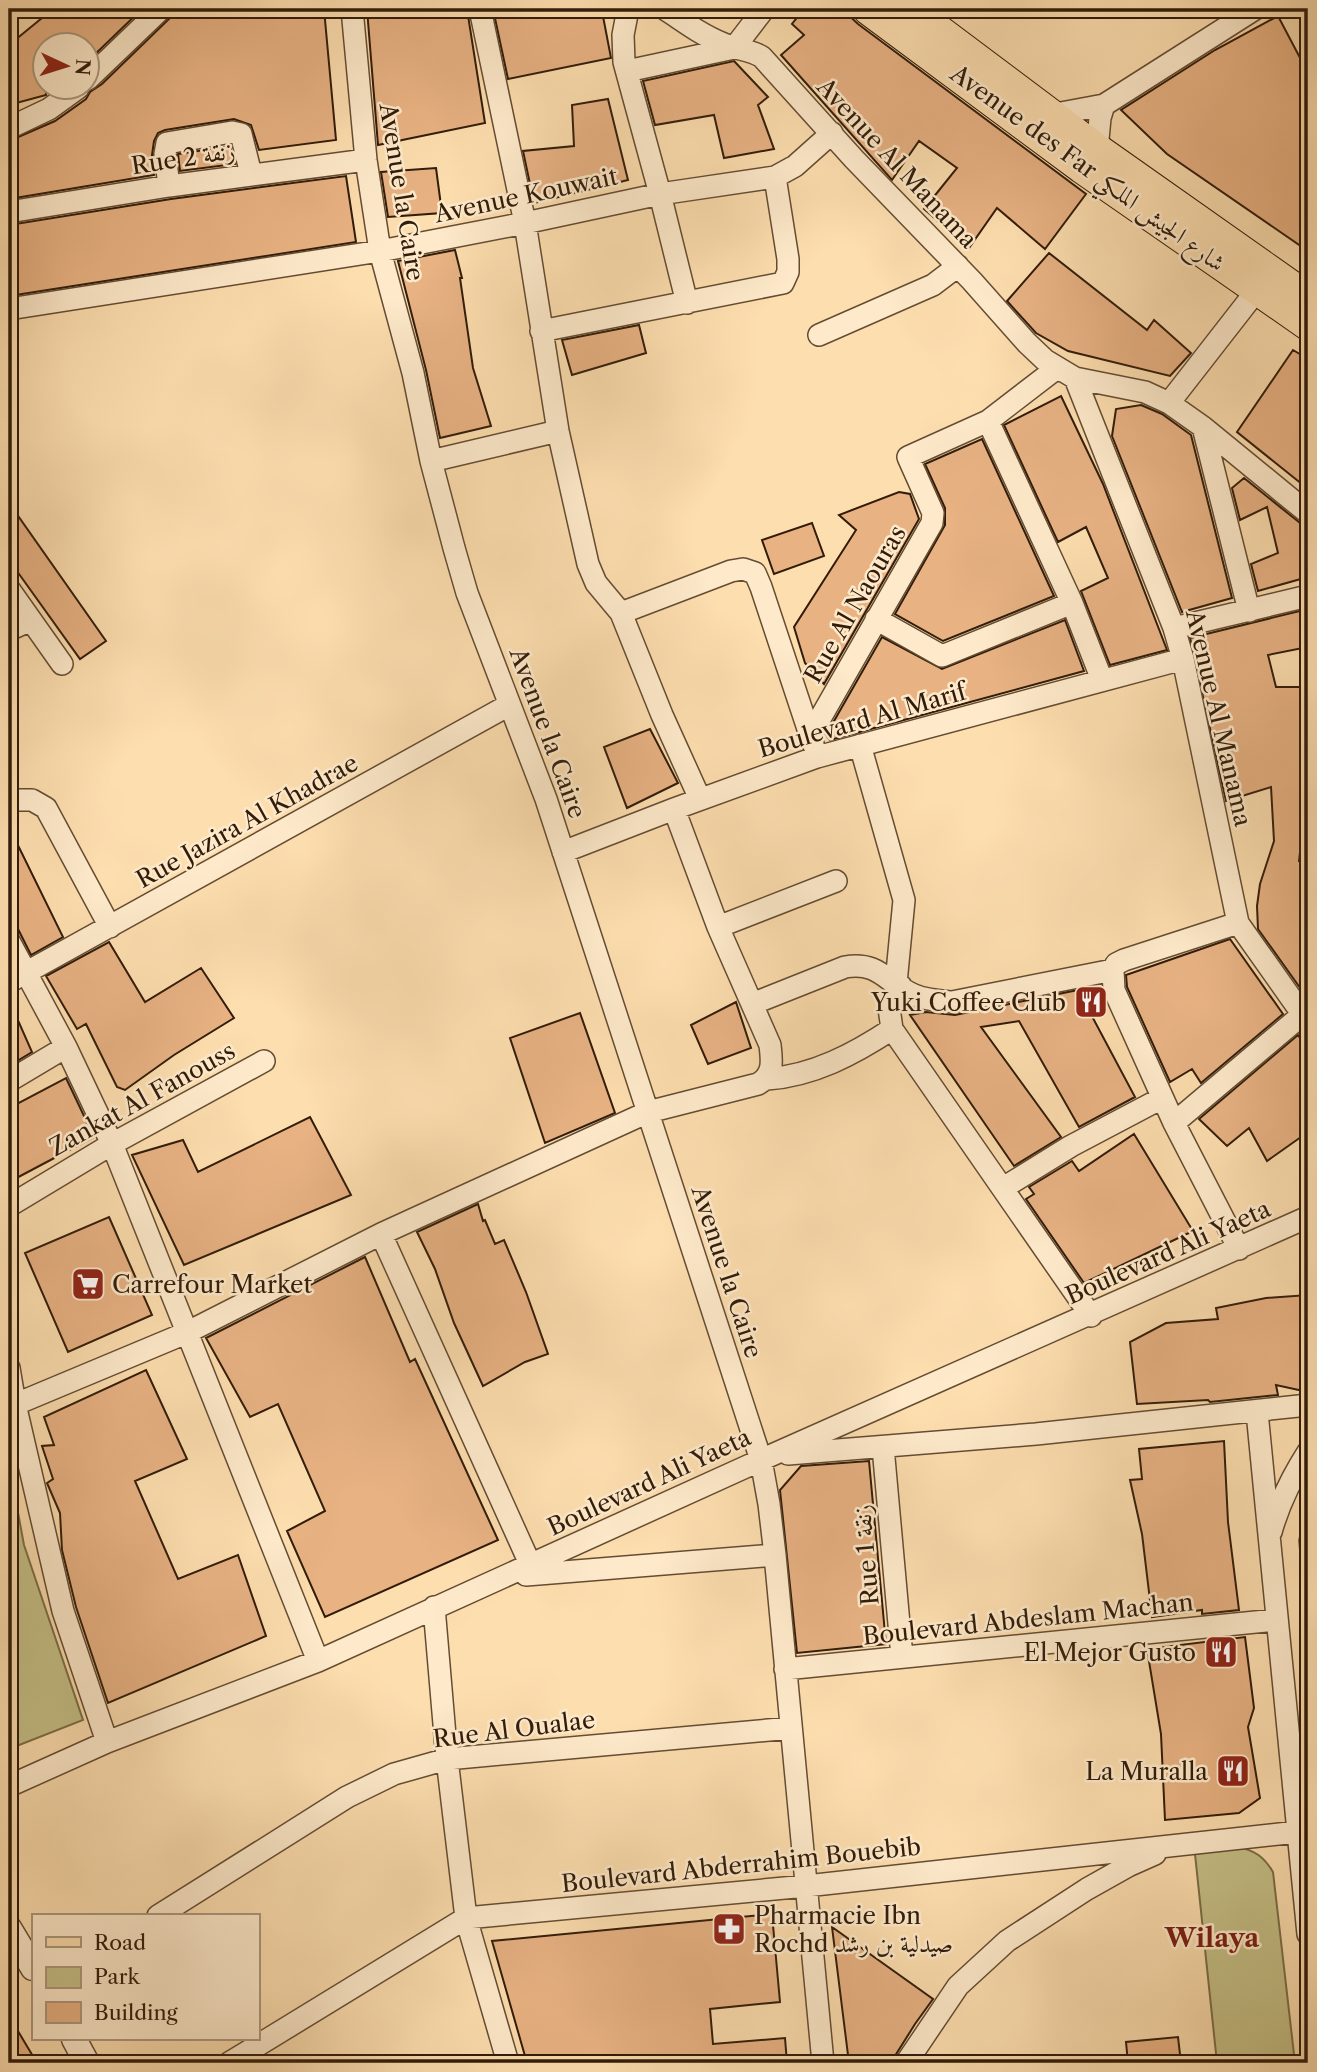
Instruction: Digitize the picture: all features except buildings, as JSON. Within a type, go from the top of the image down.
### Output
[{"type":"main road","name":"Avenue des Far شارع الجيش الملكي","points":[[869,9],[1082,167],[1308,324]]},
{"type":"main road","name":"Avenue des Far شارع الجيش الملكي","points":[[909,9],[1097,150],[1308,299]]},
{"type":"street","points":[[102,66],[161,9]]},
{"type":"street","name":"Avenue la Caire","points":[[352,9],[366,160],[380,251],[413,373],[431,461],[467,593],[546,799],[648,1112],[766,1457],[823,2063]]},
{"type":"street","points":[[480,9],[525,223],[558,431],[588,564],[596,583],[621,613],[662,715],[700,799]]},
{"type":"street","points":[[628,9],[622,48],[626,71],[687,303]]},
{"type":"street","name":"Avenue Al Manama","points":[[665,9],[708,37],[762,57],[1027,344],[1066,373],[1145,392],[1169,403],[1203,427],[1308,513]]},
{"type":"street","points":[[626,71],[734,48],[764,9]]},
{"type":"street","points":[[1050,115],[1104,105],[1255,9]]},
{"type":"street","points":[[9,128],[58,102]]},
{"type":"street","points":[[1097,150],[1104,105]]},
{"type":"street","points":[[169,186],[164,148],[167,143],[232,132],[241,134],[251,174]]},
{"type":"street","name":"Avenue Kouwait","points":[[9,309],[380,251],[660,194],[775,177],[795,166],[832,133]]},
{"type":"street","name":"Rue 2 زنقة","points":[[9,212],[251,174],[366,160]]},
{"type":"street","points":[[541,331],[735,291],[774,286],[786,281],[788,259],[775,177]]},
{"type":"street","points":[[819,334],[933,285],[958,267]]},
{"type":"street","points":[[1169,403],[1256,290]]},
{"type":"street","points":[[1066,373],[988,421],[1072,603],[1102,680]]},
{"type":"street","name":"Avenue Al Manama","points":[[1066,373],[1174,628],[1183,659],[1238,923],[1305,1019]]},
{"type":"street","name":"Rue Al Naouras","points":[[810,736],[932,523],[933,513],[908,457],[988,421]]},
{"type":"street","points":[[1203,427],[1249,611]]},
{"type":"street","points":[[431,461],[558,431]]},
{"type":"street","points":[[621,613],[731,571],[743,569],[755,573],[817,757]]},
{"type":"street","points":[[9,589],[62,664]]},
{"type":"street","points":[[1174,628],[1308,597]]},
{"type":"street","points":[[876,619],[942,656],[1072,603]]},
{"type":"street","points":[[9,630],[31,620]]},
{"type":"street","name":"Boulevard Al Marif","points":[[563,852],[817,757],[1183,659]]},
{"type":"street","name":"Rue Jazira Al Khadrae","points":[[17,977],[509,705]]},
{"type":"street","points":[[860,745],[904,900],[899,984],[889,1008],[892,1029],[1091,1315]]},
{"type":"street","points":[[9,800],[32,800],[46,808],[110,927]]},
{"type":"street","points":[[12,1406],[186,1333],[381,1234],[648,1112],[758,1084],[766,1079],[771,1072],[770,1045],[718,927],[674,809]]},
{"type":"street","points":[[718,927],[836,881]]},
{"type":"street","points":[[1238,923],[1124,960],[1116,964],[1113,971],[1114,990],[1162,1098],[1239,1249]]},
{"type":"street","points":[[9,941],[17,977],[66,1047],[112,1144],[318,1661]]},
{"type":"street","points":[[752,1004],[845,967],[858,965],[877,969],[913,995],[952,1002],[1113,971]]},
{"type":"street","points":[[1174,1123],[1305,1019]]},
{"type":"street","points":[[766,1079],[792,1078],[843,1058],[892,1029]]},
{"type":"street","points":[[9,1081],[66,1047]]},
{"type":"street","name":"Zankat Al Fanouss","points":[[9,1206],[112,1144],[264,1060]]},
{"type":"street","points":[[1003,1188],[1082,1139],[1162,1098]]},
{"type":"street","name":"Boulevard Ali Yaeta","points":[[9,1786],[107,1742],[318,1661],[434,1607],[510,1576],[766,1457],[1308,1217]]},
{"type":"street","points":[[381,1234],[531,1566]]},
{"type":"street","points":[[9,1368],[12,1406],[63,1611],[107,1742]]},
{"type":"street","points":[[766,1457],[1308,1405]]},
{"type":"street","points":[[1257,1412],[1308,1934]]},
{"type":"street","name":"Rue 1 زنقة","points":[[883,1447],[902,1657]]},
{"type":"street","points":[[1269,1540],[1281,1502],[1308,1452]]},
{"type":"street","points":[[510,1576],[775,1555]]},
{"type":"street","points":[[434,1607],[447,1759],[466,1918],[508,2063]]},
{"type":"street","name":"Boulevard Abdeslam Machan","points":[[785,1670],[1276,1620]]},
{"type":"street","name":"Rue Al Oualae","points":[[161,1914],[347,1797],[394,1774],[447,1759],[791,1728]]},
{"type":"street","points":[[1297,1832],[1299,1813],[1308,1797]]},
{"type":"street","name":"Boulevard Abderrahim Bouebib","points":[[229,2063],[466,1918],[806,1886],[1297,1832]]},
{"type":"street","points":[[906,2063],[958,1986],[1007,1941],[1097,1883],[1173,1846]]},
{"type":"street","points":[[9,1928],[32,1966]]},
{"type":"street","points":[[75,2040],[87,2063]]},
{"type":"green space","points":[[9,1464],[24,1545],[83,1720],[9,1749]]},
{"type":"green space","points":[[1308,1509],[1308,1628],[1299,1540]]},
{"type":"green space","points":[[1237,1847],[1258,1855],[1273,1872],[1295,2063],[1217,2063],[1195,1854]]},
{"type":"place","name":"Yuki Coffee Club","points":[[1091,1002]]},
{"type":"place","name":"Carrefour Market","points":[[88,1284]]},
{"type":"place","name":"El Mejor Gusto","points":[[1221,1652]]},
{"type":"place","name":"La Muralla","points":[[1233,1771]]},
{"type":"place","name":"Pharmacie Ibn Rochd صيدلية بن رشد","points":[[729,1929]]},
{"type":"district","name":"Wilaya","points":[[1212,1938]]}]
